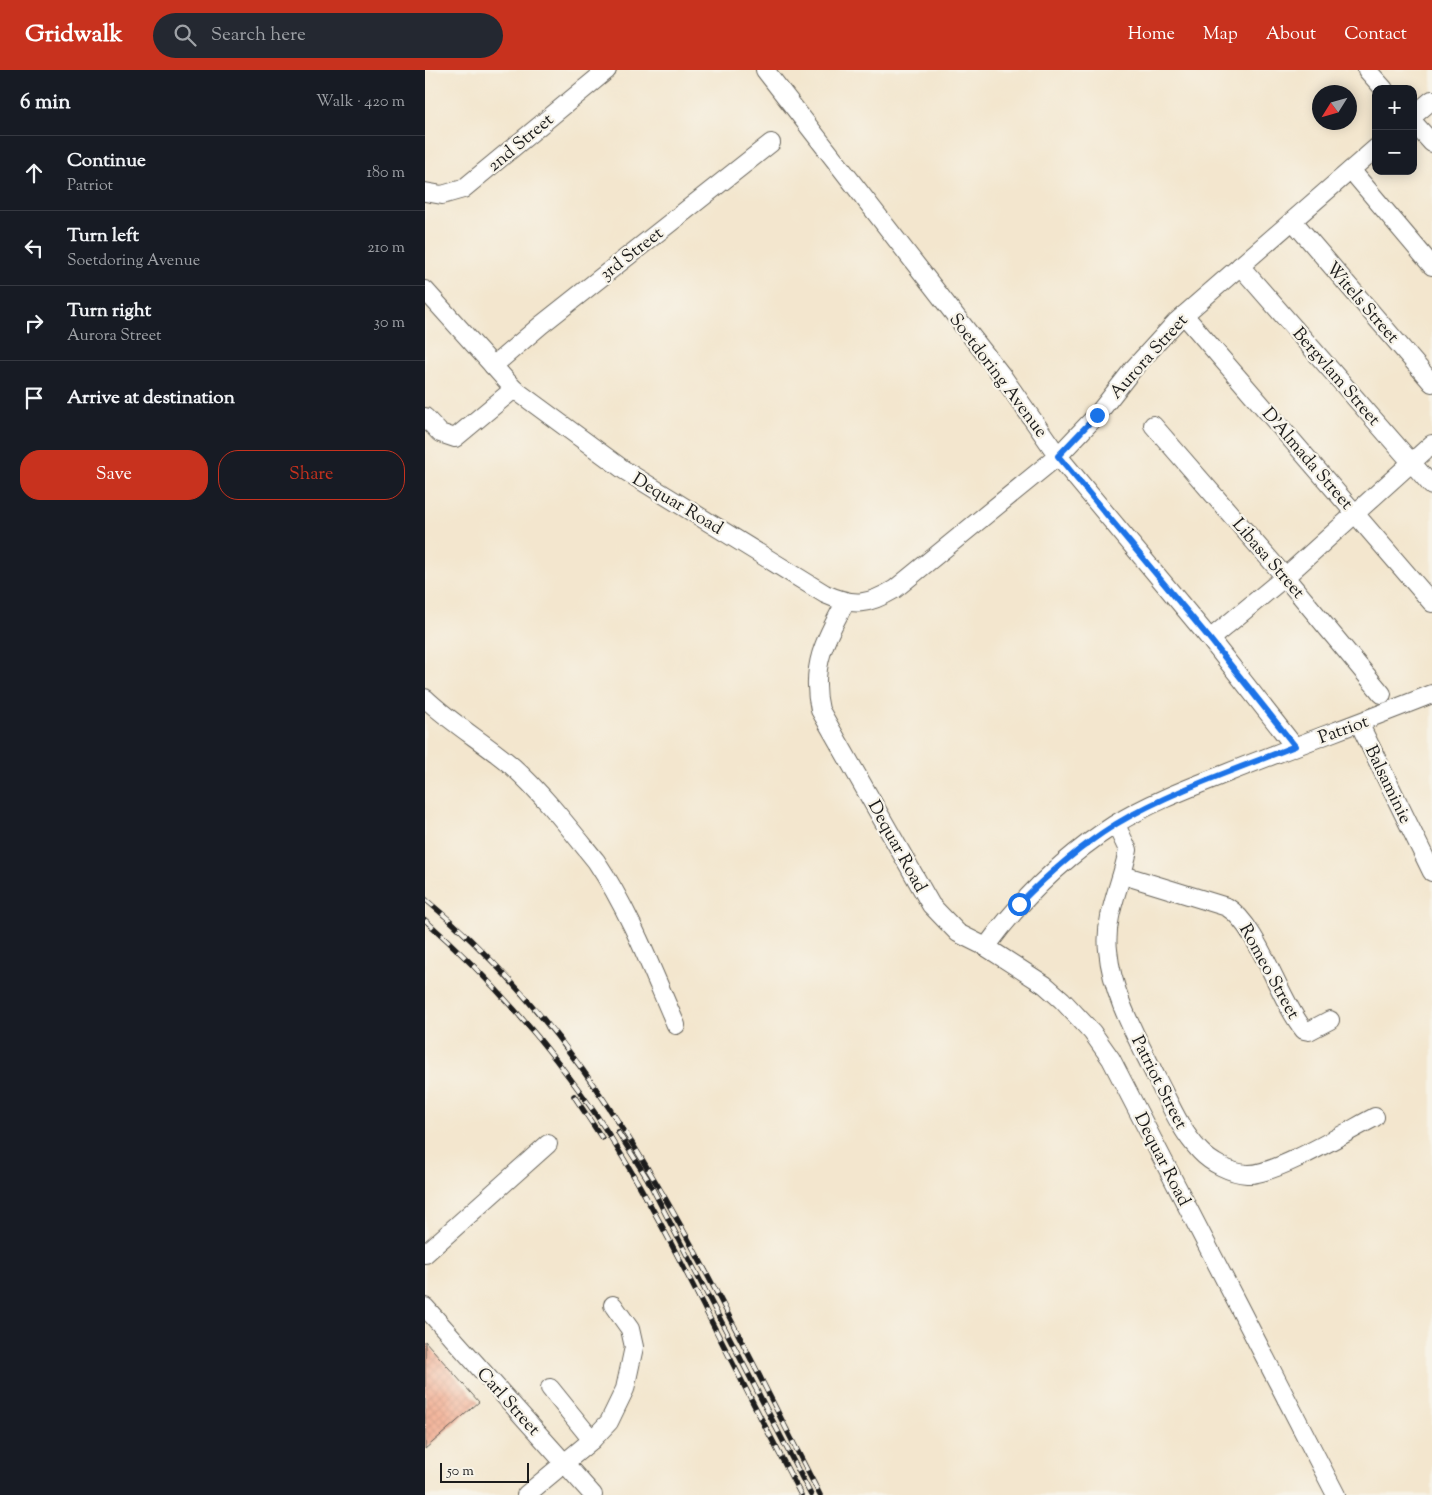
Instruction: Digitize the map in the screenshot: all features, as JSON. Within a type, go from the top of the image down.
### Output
[{"type":"street","name":"2nd Street","points":[[425,192],[442,195],[463,190],[607,70]]},
{"type":"street","name":"Soetdoring Avenue","points":[[765,70],[1003,377],[1058,456],[1210,639],[1295,746]]},
{"type":"street","points":[[1367,70],[1380,85]]},
{"type":"street","points":[[1417,113],[1432,100]]},
{"type":"street","points":[[1417,126],[1432,143]]},
{"type":"street","name":"3rd Street","points":[[493,366],[541,325],[771,143]]},
{"type":"street","name":"Aurora Street","points":[[845,603],[875,600],[895,589],[1058,456],[1097,415],[1133,369],[1184,315],[1372,152]]},
{"type":"street","points":[[1351,170],[1432,266]]},
{"type":"street","name":"Witels Street","points":[[1293,221],[1432,383]]},
{"type":"street","name":"Bergvlam Street","points":[[1240,266],[1432,486]]},
{"type":"street","name":"Dequar Road","points":[[425,290],[514,389],[624,470],[825,594],[845,603],[825,640],[820,658],[817,684],[820,710],[931,905],[958,932],[986,947],[1045,986],[1062,1000],[1092,1032],[1111,1059],[1336,1495]]},
{"type":"street","name":"D'Almada Street","points":[[1184,315],[1432,603]]},
{"type":"street","points":[[425,418],[440,433],[455,438],[514,389]]},
{"type":"street","name":"Libasa Street","points":[[1153,425],[1285,577],[1382,694]]},
{"type":"street","points":[[1210,639],[1285,577],[1432,444]]},
{"type":"street","name":"Patriot","points":[[986,947],[1013,911],[1038,884],[1082,847],[1115,824],[1170,797],[1295,746],[1432,694]]},
{"type":"street","points":[[425,698],[457,725],[479,739],[513,767],[596,861],[632,926],[676,1026]]},
{"type":"street","name":"Balsaminie","points":[[1359,723],[1432,872]]},
{"type":"street","name":"Patriot Street","points":[[1115,824],[1128,850],[1123,876],[1110,915],[1108,930],[1107,949],[1112,974],[1119,997],[1135,1033],[1173,1111],[1182,1128],[1200,1152],[1211,1161],[1227,1169],[1247,1174],[1261,1173],[1291,1160],[1375,1117]]},
{"type":"street","name":"Romeo Street","points":[[1123,876],[1227,906],[1235,911],[1249,930],[1302,1028],[1309,1031],[1330,1020]]},
{"type":"street","points":[[425,1254],[548,1144]]},
{"type":"street","points":[[526,1495],[591,1440],[609,1422],[625,1388],[634,1346],[630,1329],[613,1305]]},
{"type":"street","name":"Carl Street","points":[[425,1307],[593,1495]]},
{"type":"street","points":[[550,1388],[591,1440]]},
{"type":"building","points":[[425,1341],[479,1402],[425,1449]]},
{"type":"railway","points":[[425,899],[492,961],[551,1028],[604,1100],[652,1176],[697,1254],[820,1495]]},
{"type":"railway","points":[[425,920],[472,965],[517,1013],[559,1063],[597,1116],[656,1215],[683,1265],[801,1495]]},
{"type":"railway","points":[[574,1096],[602,1138]]},
{"type":"railway","points":[[618,1132],[647,1178],[811,1495]]},
{"type":"route","points":[[1019,904],[1038,884],[1082,847],[1115,824],[1148,807],[1295,746],[1210,639],[1058,456],[1097,415]]}]
